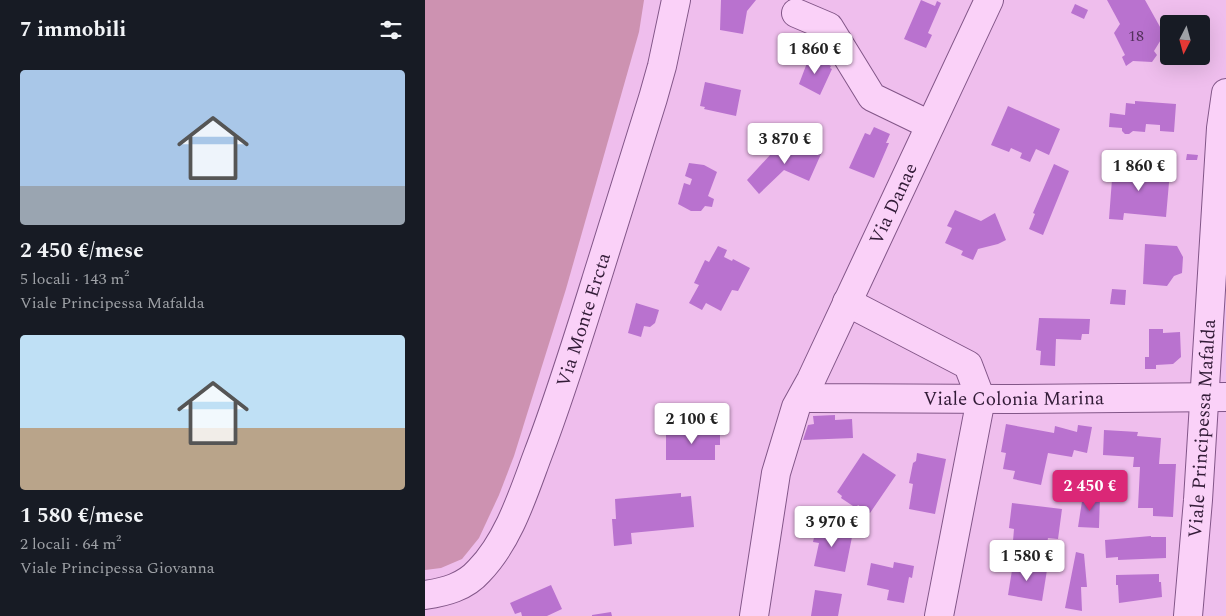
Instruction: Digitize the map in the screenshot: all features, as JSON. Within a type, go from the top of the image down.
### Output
[{"type":"street","name":"Via Monte Ercta","points":[[425,595],[441,593],[462,585],[478,573],[500,544],[517,505],[551,420],[581,331],[653,98],[676,0]]},
{"type":"street","name":"Via Danae","points":[[754,616],[776,473],[799,402],[989,0]]},
{"type":"street","points":[[795,14],[829,27],[872,97],[930,125]]},
{"type":"street","name":"Viale Principessa Mafalda","points":[[1188,616],[1215,397],[1221,128],[1226,93]]},
{"type":"street","points":[[847,302],[967,365],[979,399],[939,616]]},
{"type":"street","name":"Viale Colonia Marina","points":[[799,402],[812,398],[1215,397]]},
{"type":"shaded area","points":[[425,0],[644,0],[639,32],[566,289],[514,456],[499,495],[479,538],[462,559],[441,568],[425,570]]},
{"type":"shaded area","points":[[1074,473],[1079,473],[1075,497],[1060,495],[1060,487],[1070,483]]},
{"type":"building","points":[[721,0],[756,0],[747,11],[743,34],[720,30]]},
{"type":"building","points":[[921,0],[935,6],[937,1],[941,3],[928,33],[932,35],[926,48],[904,39]]},
{"type":"building","points":[[1107,0],[1145,0],[1160,27],[1160,41],[1154,51],[1157,55],[1152,62],[1133,61],[1126,66],[1122,57],[1125,55],[1114,33],[1120,24]]},
{"type":"building","points":[[1075,4],[1088,10],[1084,19],[1071,13]]},
{"type":"building","points":[[810,55],[831,66],[830,68],[832,69],[820,95],[799,84]]},
{"type":"building","points":[[705,82],[741,90],[736,116],[704,109],[705,107],[700,106]]},
{"type":"building","points":[[1135,101],[1176,104],[1174,132],[1160,131],[1160,125],[1146,124],[1145,132],[1133,131],[1129,134],[1125,134],[1122,128],[1109,127],[1110,113],[1125,115],[1126,103],[1135,104]]},
{"type":"building","points":[[1008,106],[1060,129],[1049,155],[1036,149],[1030,162],[1020,158],[1022,153],[1011,148],[1009,152],[991,145]]},
{"type":"building","points":[[874,127],[890,134],[886,143],[889,143],[874,178],[849,168],[865,133],[870,135]]},
{"type":"building","points":[[783,141],[803,150],[805,147],[821,154],[809,181],[784,170],[759,194],[747,180]]},
{"type":"building","points":[[1187,154],[1198,155],[1197,160],[1186,160]]},
{"type":"building","points":[[689,163],[704,165],[717,172],[708,196],[714,199],[712,207],[705,206],[701,211],[691,211],[678,204],[684,183],[690,185],[692,179],[685,176]]},
{"type":"building","points":[[1054,164],[1069,171],[1043,235],[1029,229],[1035,214],[1033,213]]},
{"type":"building","points":[[1113,166],[1170,171],[1166,217],[1124,213],[1123,220],[1109,219]]},
{"type":"building","points":[[955,210],[981,221],[995,213],[1006,240],[978,249],[973,260],[961,255],[963,251],[945,243],[952,228],[947,226]]},
{"type":"building","points":[[1145,244],[1177,246],[1183,257],[1182,273],[1174,276],[1167,286],[1143,284]]},
{"type":"building","points":[[718,246],[727,250],[724,257],[732,261],[733,259],[750,268],[738,291],[732,290],[721,311],[706,303],[702,310],[689,303],[699,285],[694,283],[705,260],[709,262]]},
{"type":"building","points":[[1112,289],[1126,290],[1125,305],[1110,304]]},
{"type":"building","points":[[636,303],[659,310],[655,323],[650,327],[644,326],[641,337],[628,333]]},
{"type":"building","points":[[1039,318],[1090,319],[1089,334],[1082,334],[1081,340],[1056,339],[1055,366],[1040,365],[1041,351],[1036,350]]},
{"type":"building","points":[[1149,329],[1163,329],[1163,333],[1180,332],[1181,357],[1173,364],[1156,365],[1156,369],[1145,369],[1145,357],[1149,357]]},
{"type":"building","points":[[835,415],[835,420],[852,419],[853,438],[803,440],[808,425],[814,424],[813,416]]},
{"type":"building","points":[[1006,424],[1054,433],[1055,426],[1077,432],[1078,425],[1092,427],[1087,453],[1074,450],[1072,457],[1048,453],[1041,485],[1013,479],[1015,471],[1003,469],[1006,453],[1001,452]]},
{"type":"building","points":[[675,430],[720,430],[720,445],[715,445],[715,460],[666,460],[666,435],[675,435]]},
{"type":"building","points":[[1104,430],[1138,432],[1137,436],[1161,438],[1159,464],[1176,464],[1173,517],[1153,516],[1153,508],[1138,508],[1140,467],[1133,467],[1134,457],[1103,455]]},
{"type":"building","points":[[863,453],[896,475],[870,513],[858,505],[856,508],[841,498],[842,496],[837,492]]},
{"type":"building","points":[[917,453],[946,459],[935,514],[909,509],[913,484],[909,483]]},
{"type":"building","points":[[681,493],[681,497],[691,496],[694,527],[631,533],[632,544],[614,546],[612,519],[616,519],[615,499]]},
{"type":"building","points":[[1083,495],[1100,495],[1099,528],[1078,527]]},
{"type":"building","points":[[1012,503],[1062,509],[1058,539],[1048,538],[1047,544],[1013,541],[1014,529],[1009,528]]},
{"type":"building","points":[[817,524],[853,532],[845,572],[814,566],[819,543],[813,542]]},
{"type":"building","points":[[1151,536],[1166,537],[1166,558],[1118,560],[1118,557],[1106,558],[1105,540]]},
{"type":"building","points":[[1076,552],[1084,554],[1087,587],[1081,587],[1082,611],[1065,608]]},
{"type":"building","points":[[894,562],[914,566],[912,578],[909,577],[904,603],[887,600],[889,590],[867,585],[871,563],[893,568]]},
{"type":"building","points":[[1013,564],[1047,570],[1042,601],[1008,595]]},
{"type":"building","points":[[1159,574],[1162,597],[1119,603],[1116,575]]},
{"type":"building","points":[[551,585],[562,609],[547,616],[522,616],[521,612],[515,614],[510,603]]},
{"type":"building","points":[[815,590],[842,594],[838,616],[811,616]]},
{"type":"building","points":[[611,612],[612,616],[592,616],[592,615]]}]
